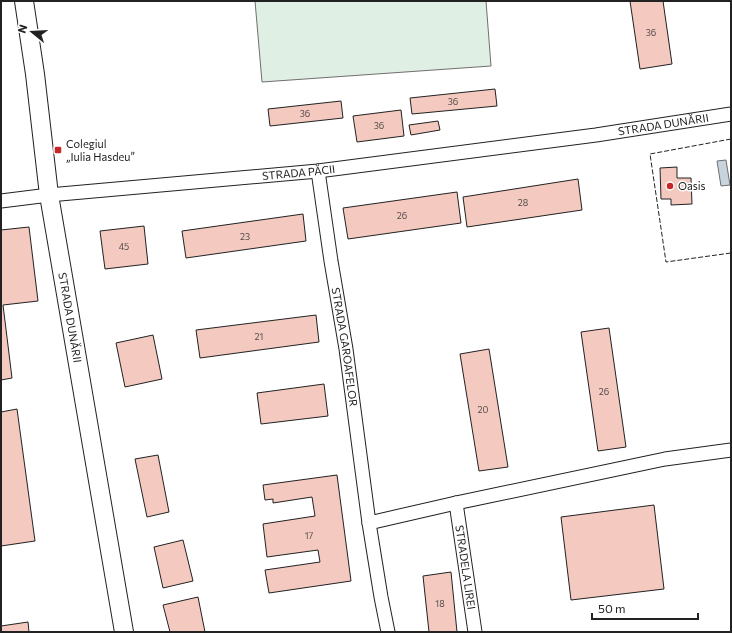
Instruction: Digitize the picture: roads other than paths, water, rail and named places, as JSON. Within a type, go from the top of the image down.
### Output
[{"type":"main road","name":"STRADA DUNĂRII","points":[[24,1],[35,74],[49,195],[124,632]]},
{"type":"street","name":"STRADA DUNĂRII","points":[[596,135],[731,114]]},
{"type":"street","name":"STRADA PĂCII","points":[[1,201],[49,195],[318,171],[596,135]]},
{"type":"street","name":"STRADA GAROAFELOR","points":[[318,171],[346,349],[369,523],[388,632]]},
{"type":"street","points":[[369,523],[665,459],[731,450]]},
{"type":"street","name":"STRADELA LIREI","points":[[456,503],[476,632]]},
{"type":"place","name":"Colegiul „Iulia Hasdeu”","points":[[58,150]]},
{"type":"place","name":"Oasis","points":[[670,186]]}]
